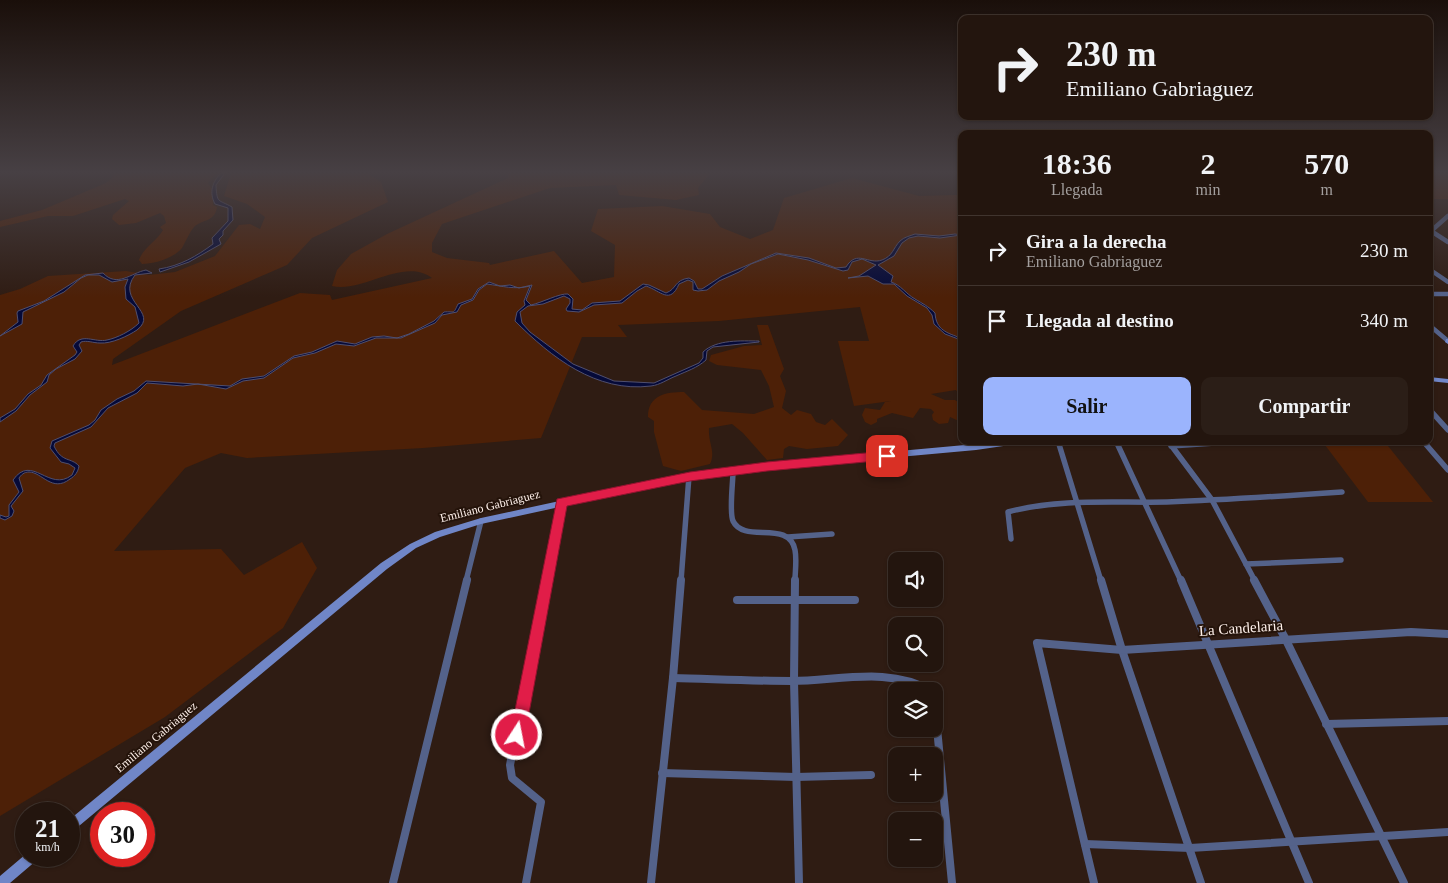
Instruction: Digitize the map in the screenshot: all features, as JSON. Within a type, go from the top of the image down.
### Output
[{"type":"main road","points":[[1433,379],[1448,381]]},
{"type":"main road","name":"Emiliano Gabriaguez","points":[[80,818],[384,566],[413,546],[430,538],[481,521],[690,476],[994,445]]},
{"type":"main road","points":[[1,883],[20,867]]},
{"type":"street","points":[[1433,229],[1448,216]]},
{"type":"street","points":[[1433,232],[1448,242]]},
{"type":"street","points":[[1433,272],[1448,282]]},
{"type":"street","points":[[1433,294],[1448,294]]},
{"type":"street","points":[[1433,328],[1448,341]]},
{"type":"street","points":[[1433,413],[1448,430]]},
{"type":"street","points":[[1059,445],[1122,650],[1202,883]]},
{"type":"street","points":[[1118,445],[1146,502],[1209,644],[1309,883]]},
{"type":"street","points":[[1171,445],[1212,500],[1285,638],[1404,883]]},
{"type":"street","points":[[1426,445],[1448,470]]},
{"type":"street","points":[[732,471],[732,519],[734,525],[741,530],[788,536],[832,534]]},
{"type":"street","points":[[651,883],[673,678],[690,476]]},
{"type":"street","points":[[1011,539],[1008,512],[1019,508],[1077,502],[1212,500],[1342,492]]},
{"type":"street","points":[[526,883],[541,802],[535,793],[513,780],[510,773],[510,765],[561,503]]},
{"type":"street","points":[[394,883],[481,521]]},
{"type":"street","points":[[788,536],[795,549],[794,681],[799,883]]},
{"type":"street","points":[[1246,564],[1341,560]]},
{"type":"street","points":[[737,600],[855,600]]},
{"type":"street","name":"La Candelaria","points":[[1085,844],[1037,644],[1122,650],[1285,638],[1411,632],[1448,634]]},
{"type":"street","points":[[673,678],[794,681],[869,677],[909,682]]},
{"type":"street","points":[[1326,724],[1448,721]]},
{"type":"street","points":[[938,737],[952,883]]},
{"type":"street","points":[[662,773],[796,777],[871,775]]},
{"type":"street","points":[[1094,883],[1085,844],[1190,848],[1448,832]]},
{"type":"shaded area","points":[[26,214],[78,214],[48,216],[0,227],[0,221]]},
{"type":"shaded area","points":[[157,214],[136,223],[119,225],[112,219],[113,215]]},
{"type":"shaded area","points":[[162,214],[215,214],[194,227],[182,248],[174,255],[158,262],[142,264],[139,260],[141,256],[163,230],[160,227],[166,223]]},
{"type":"shaded area","points":[[228,214],[233,214],[233,220],[223,231],[223,235],[219,239],[221,244],[189,262],[160,272],[159,269],[174,266],[188,260],[213,244],[212,238],[228,221]]},
{"type":"shaded area","points":[[261,214],[362,214],[312,238],[287,265],[181,311],[113,359],[112,365],[300,293],[330,295],[332,300],[432,278],[421,273],[409,271],[357,285],[332,286],[337,270],[351,254],[387,234],[430,214],[471,214],[442,224],[432,243],[432,252],[447,258],[489,263],[490,265],[554,251],[582,283],[614,277],[615,245],[591,231],[596,214],[710,214],[720,227],[750,239],[773,230],[778,214],[958,214],[958,393],[956,390],[931,394],[945,400],[955,400],[958,402],[958,421],[950,417],[948,423],[939,424],[933,420],[932,415],[934,412],[931,409],[920,408],[913,418],[892,413],[877,419],[877,422],[871,425],[865,422],[862,415],[865,408],[880,410],[885,402],[891,401],[854,406],[838,341],[869,341],[860,307],[719,321],[618,325],[627,337],[582,337],[541,438],[423,448],[247,458],[221,453],[185,468],[114,551],[221,549],[244,575],[302,542],[317,568],[283,628],[165,717],[23,802],[15,802],[15,807],[0,816],[0,295],[20,289],[48,276],[126,271],[149,275],[175,272],[215,256],[239,225],[250,224],[260,229],[265,217]]},
{"type":"shaded area","points":[[915,234],[939,236],[955,234],[958,235],[940,238],[918,236],[909,238],[902,243],[894,256],[878,265],[893,276],[891,282],[898,285],[928,307],[935,313],[940,327],[958,337],[958,339],[945,334],[934,324],[932,315],[927,308],[907,296],[894,284],[883,284],[868,276],[848,278],[859,276],[876,265],[862,259],[852,262],[848,270],[843,271],[808,260],[778,254],[751,264],[719,281],[707,290],[693,290],[693,282],[688,280],[679,284],[676,290],[669,295],[646,286],[622,303],[594,305],[579,312],[567,311],[570,299],[564,296],[543,304],[528,306],[520,312],[522,323],[530,332],[573,364],[614,381],[654,383],[699,363],[703,358],[703,352],[715,345],[730,342],[759,341],[713,347],[707,351],[706,360],[692,369],[651,386],[631,387],[612,384],[576,370],[544,347],[515,321],[517,312],[525,305],[524,301],[530,286],[521,287],[532,285],[526,300],[531,305],[568,294],[573,299],[572,309],[582,310],[592,303],[620,301],[643,284],[666,293],[684,279],[689,278],[694,281],[698,289],[702,289],[722,276],[776,253],[809,258],[836,268],[846,267],[854,259],[859,258],[872,261],[882,260],[891,254],[902,240]]},
{"type":"shaded area","points":[[146,270],[152,273],[135,275],[130,284],[130,292],[144,317],[143,324],[137,330],[114,341],[100,343],[81,342],[79,345],[82,351],[75,359],[56,369],[49,375],[47,382],[30,395],[16,411],[0,422],[0,418],[15,409],[28,394],[41,385],[47,375],[75,355],[77,352],[73,346],[76,342],[84,339],[102,341],[111,339],[139,323],[135,307],[126,299],[125,287],[128,279],[112,282],[99,275],[88,275],[81,278],[64,292],[23,312],[22,324],[0,336],[18,322],[18,311],[44,301],[85,275],[103,273],[108,277],[119,279]]},
{"type":"shaded area","points":[[489,282],[500,286],[510,285],[518,288],[503,287],[487,284],[479,290],[473,300],[461,305],[457,312],[442,315],[435,323],[401,338],[397,338],[434,321],[444,312],[453,312],[458,304],[472,299],[478,289]]},
{"type":"shaded area","points":[[757,325],[768,325],[784,369],[780,376],[786,391],[782,408],[791,415],[797,410],[811,414],[816,422],[825,425],[832,419],[848,435],[838,446],[807,449],[789,446],[784,449],[783,458],[767,460],[743,433],[732,424],[709,428],[712,451],[710,464],[681,471],[663,466],[654,432],[654,421],[648,417],[651,404],[659,396],[684,392],[702,410],[754,414],[774,407],[769,386],[761,370],[717,365],[709,361],[711,355],[744,346],[762,345]]},
{"type":"shaded area","points":[[372,337],[397,338],[376,338],[354,346],[336,344],[315,353],[293,358],[264,378],[243,381],[226,389],[199,384],[230,386],[242,379],[264,376],[294,356],[312,352],[337,341],[355,344]]},
{"type":"shaded area","points":[[146,381],[198,384],[183,386],[147,383],[137,393],[108,408],[91,427],[55,443],[54,446],[60,455],[79,466],[76,474],[64,483],[58,484],[34,473],[24,473],[19,478],[23,491],[11,506],[14,511],[12,516],[5,520],[0,518],[0,515],[9,516],[9,505],[19,492],[13,480],[20,473],[27,470],[34,471],[56,480],[72,475],[75,468],[61,462],[50,448],[52,441],[89,425],[95,420],[101,410],[117,399],[134,391]]},
{"type":"shaded area","points":[[1325,445],[1387,445],[1433,502],[1368,502]]},
{"type":"route","points":[[517,735],[561,503],[690,476],[767,466],[887,456]]}]
